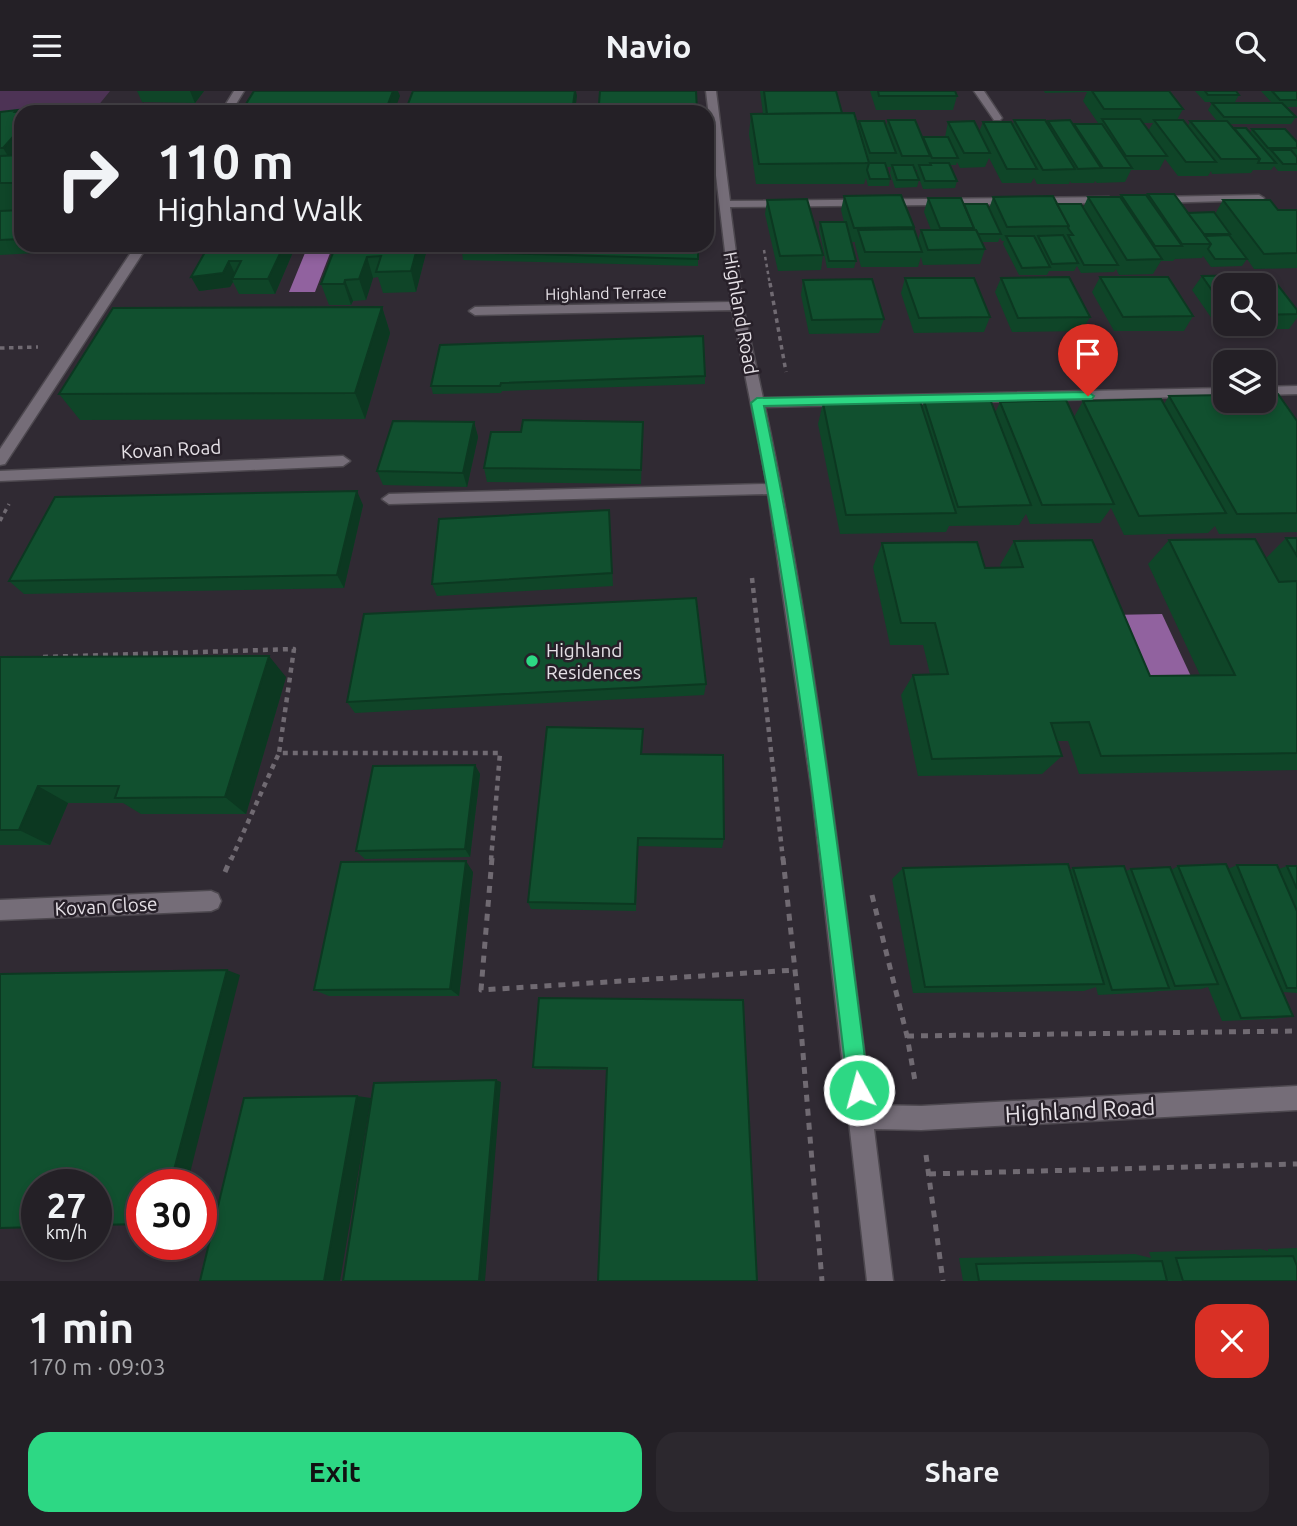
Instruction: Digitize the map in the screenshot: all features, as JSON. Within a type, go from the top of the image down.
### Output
[{"type":"street","points":[[979,91],[997,118]]},
{"type":"street","name":"Highland Road","points":[[714,117],[737,306],[775,489],[822,793],[880,1281]]},
{"type":"street","points":[[1147,200],[1259,198]]},
{"type":"street","points":[[724,204],[1119,200]]},
{"type":"street","points":[[0,460],[137,252]]},
{"type":"street","name":"Highland Terrace","points":[[475,311],[737,306]]},
{"type":"street","points":[[1276,391],[1297,390]]},
{"type":"street","points":[[757,403],[1213,392]]},
{"type":"street","name":"Kovan Road","points":[[0,476],[343,461]]},
{"type":"street","points":[[389,499],[775,489]]},
{"type":"street","name":"Kovan Close","points":[[0,911],[211,901]]},
{"type":"street","name":"Highland Road","points":[[862,1117],[921,1118],[1297,1098]]},
{"type":"path","points":[[0,348],[42,347]]},
{"type":"path","points":[[751,572],[795,970],[822,1281]]},
{"type":"path","points":[[40,657],[294,649],[279,753],[211,901]]},
{"type":"path","points":[[279,753],[500,753],[481,990],[795,970]]},
{"type":"path","points":[[907,1036],[1297,1031]]},
{"type":"path","points":[[929,1174],[1297,1164]]},
{"type":"shaded area","points":[[0,91],[110,91],[99,105],[14,105],[14,116],[0,116]]},
{"type":"shaded area","points":[[305,252],[330,252],[315,292],[289,292]]},
{"type":"shaded area","points":[[1162,614],[1195,685],[1139,687],[1110,615]]},
{"type":"building","points":[[254,91],[393,91],[388,105],[245,105]]},
{"type":"building","points":[[413,91],[575,91],[573,105],[408,105]]},
{"type":"building","points":[[600,91],[696,91],[697,105],[599,104]]},
{"type":"building","points":[[764,91],[836,91],[842,113],[767,114]]},
{"type":"building","points":[[878,91],[955,91],[957,96],[879,96]]},
{"type":"building","points":[[1092,91],[1169,91],[1183,109],[1104,109]]},
{"type":"building","points":[[1205,91],[1236,91],[1239,95],[1208,95]]},
{"type":"building","points":[[1272,91],[1297,91],[1297,100],[1280,100]]},
{"type":"building","points":[[1212,103],[1282,103],[1296,117],[1224,117]]},
{"type":"building","points":[[14,110],[14,136],[3,148],[0,148],[0,112]]},
{"type":"building","points":[[854,113],[869,163],[759,164],[751,114]]},
{"type":"building","points":[[1102,119],[1140,119],[1167,156],[1126,156]]},
{"type":"building","points":[[888,120],[915,120],[930,156],[902,156]]},
{"type":"building","points":[[1014,120],[1045,120],[1075,169],[1043,170]]},
{"type":"building","points":[[1070,120],[1101,168],[1078,169],[1048,121]]},
{"type":"building","points":[[1154,120],[1183,120],[1216,162],[1186,162]]},
{"type":"building","points":[[859,121],[884,121],[896,153],[870,153]]},
{"type":"building","points":[[974,121],[990,153],[964,153],[948,122]]},
{"type":"building","points":[[1190,121],[1227,121],[1260,159],[1221,159]]},
{"type":"building","points":[[983,122],[1011,122],[1037,169],[1007,169]]},
{"type":"building","points":[[1074,124],[1102,124],[1132,168],[1103,168]]},
{"type":"building","points":[[1234,128],[1246,128],[1276,163],[1258,163],[1260,159]]},
{"type":"building","points":[[1252,129],[1285,129],[1297,142],[1297,148],[1268,148]]},
{"type":"building","points":[[923,137],[948,137],[958,158],[932,158]]},
{"type":"building","points":[[1271,150],[1291,150],[1297,157],[1297,164],[1283,164]]},
{"type":"building","points":[[14,155],[14,183],[0,183],[0,156]]},
{"type":"building","points":[[869,163],[885,163],[890,179],[870,179],[867,170]]},
{"type":"building","points":[[930,163],[949,163],[957,181],[925,181],[919,165],[931,165]]},
{"type":"building","points":[[892,165],[913,165],[919,180],[897,180]]},
{"type":"building","points":[[1148,194],[1174,194],[1211,244],[1182,244]]},
{"type":"building","points":[[901,195],[914,227],[854,228],[844,196]]},
{"type":"building","points":[[1121,195],[1146,195],[1182,246],[1155,246]]},
{"type":"building","points":[[1053,196],[1069,226],[1007,227],[993,197]]},
{"type":"building","points":[[1088,197],[1120,197],[1162,259],[1127,260]]},
{"type":"building","points":[[928,198],[961,198],[974,228],[940,228]]},
{"type":"building","points":[[807,199],[823,255],[780,256],[767,200]]},
{"type":"building","points":[[1223,200],[1270,200],[1278,210],[1297,210],[1297,253],[1264,254]]},
{"type":"building","points":[[964,204],[987,204],[1001,234],[978,234],[973,229]]},
{"type":"building","points":[[1057,204],[1081,204],[1118,265],[1084,265],[1068,235],[1073,235]]},
{"type":"building","points":[[14,210],[14,239],[0,240],[0,211]]},
{"type":"building","points":[[1214,212],[1230,234],[1204,234],[1188,213]]},
{"type":"building","points":[[820,222],[846,222],[856,261],[829,261]]},
{"type":"building","points":[[914,229],[922,252],[865,252],[858,230]]},
{"type":"building","points":[[921,230],[976,230],[985,249],[928,250]]},
{"type":"building","points":[[1063,235],[1078,263],[1052,264],[1038,236]]},
{"type":"building","points":[[1229,235],[1247,259],[1215,259],[1208,249],[1211,244],[1205,236]]},
{"type":"building","points":[[1006,236],[1034,236],[1050,267],[1022,268]]},
{"type":"building","points":[[205,252],[281,252],[268,279],[232,279],[241,261],[229,261],[223,273],[191,277]]},
{"type":"building","points":[[333,252],[416,252],[411,271],[376,272],[381,256],[367,257],[359,279],[345,280],[344,284],[321,284]]},
{"type":"building","points":[[462,252],[698,252],[698,259]]},
{"type":"building","points":[[1202,276],[1213,276],[1213,292]]},
{"type":"building","points":[[1069,277],[1090,317],[1018,318],[1001,278]]},
{"type":"building","points":[[1100,277],[1168,277],[1193,316],[1123,317]]},
{"type":"building","points":[[905,278],[974,278],[990,317],[919,318]]},
{"type":"building","points":[[872,279],[884,319],[812,320],[803,280]]},
{"type":"building","points":[[1276,283],[1297,310],[1297,314],[1276,315]]},
{"type":"building","points":[[382,307],[355,393],[59,394],[113,308]]},
{"type":"building","points":[[703,336],[705,376],[501,383],[500,386],[431,386],[440,345]]},
{"type":"building","points":[[1278,394],[1297,421],[1297,513],[1237,514],[1169,396],[1213,395],[1213,413],[1276,413]]},
{"type":"building","points":[[990,399],[1031,505],[958,507],[924,401]]},
{"type":"building","points":[[1161,399],[1226,513],[1139,516],[1083,401]]},
{"type":"building","points":[[1066,400],[1114,504],[1042,505],[1000,402]]},
{"type":"building","points":[[920,401],[956,513],[846,515],[823,403]]},
{"type":"building","points":[[523,420],[643,422],[641,470],[484,468],[491,432],[521,432]]},
{"type":"building","points":[[393,421],[474,422],[463,473],[377,471]]},
{"type":"building","points":[[357,491],[337,575],[9,581],[55,497]]},
{"type":"building","points":[[609,510],[612,573],[432,584],[439,519]]},
{"type":"building","points":[[1286,538],[1297,538],[1297,556]]},
{"type":"building","points":[[1255,539],[1279,582],[1297,581],[1297,753],[1101,756],[1089,722],[1051,723],[1062,756],[932,759],[913,675],[948,674],[935,623],[901,623],[882,543],[977,542],[985,568],[1023,567],[1014,541],[1092,540],[1150,676],[1235,675],[1169,540]]},
{"type":"building","name":"Highland Residences","points":[[696,598],[706,684],[347,702],[364,614]]},
{"type":"building","points":[[269,656],[225,797],[115,798],[119,786],[38,786],[19,830],[0,830],[0,657]]},
{"type":"building","points":[[547,727],[643,729],[641,754],[723,755],[724,839],[638,838],[635,904],[528,902]]},
{"type":"building","points":[[475,765],[465,849],[356,851],[373,766]]},
{"type":"building","points":[[466,861],[450,989],[314,990],[341,862]]},
{"type":"building","points":[[1068,864],[1104,984],[925,987],[903,868]]},
{"type":"building","points":[[1226,864],[1293,1016],[1241,1018],[1178,866]]},
{"type":"building","points":[[1237,865],[1277,865],[1297,911],[1297,988],[1287,988]]},
{"type":"building","points":[[1124,866],[1169,988],[1112,990],[1073,868]]},
{"type":"building","points":[[1287,866],[1297,866],[1297,889]]},
{"type":"building","points":[[1170,867],[1218,984],[1175,986],[1131,869]]},
{"type":"building","points":[[227,970],[174,1169],[126,1169],[126,1224],[112,1225],[112,1169],[21,1169],[21,1227],[0,1228],[0,974]]},
{"type":"building","points":[[539,998],[743,1000],[757,1281],[598,1281],[607,1068],[533,1067]]},
{"type":"building","points":[[496,1080],[479,1281],[343,1281],[374,1083]]},
{"type":"building","points":[[357,1096],[324,1281],[200,1281],[205,1260],[217,1260],[217,1210],[244,1098]]},
{"type":"building","points":[[1293,1256],[1297,1266],[1297,1281],[1183,1281],[1176,1258]]},
{"type":"building","points":[[1162,1261],[1167,1281],[979,1281],[976,1264]]},
{"type":"place","name":"Highland Residences","points":[[532,661]]},
{"type":"route","points":[[859,1090],[822,793],[775,489],[757,403],[1088,396]]}]
